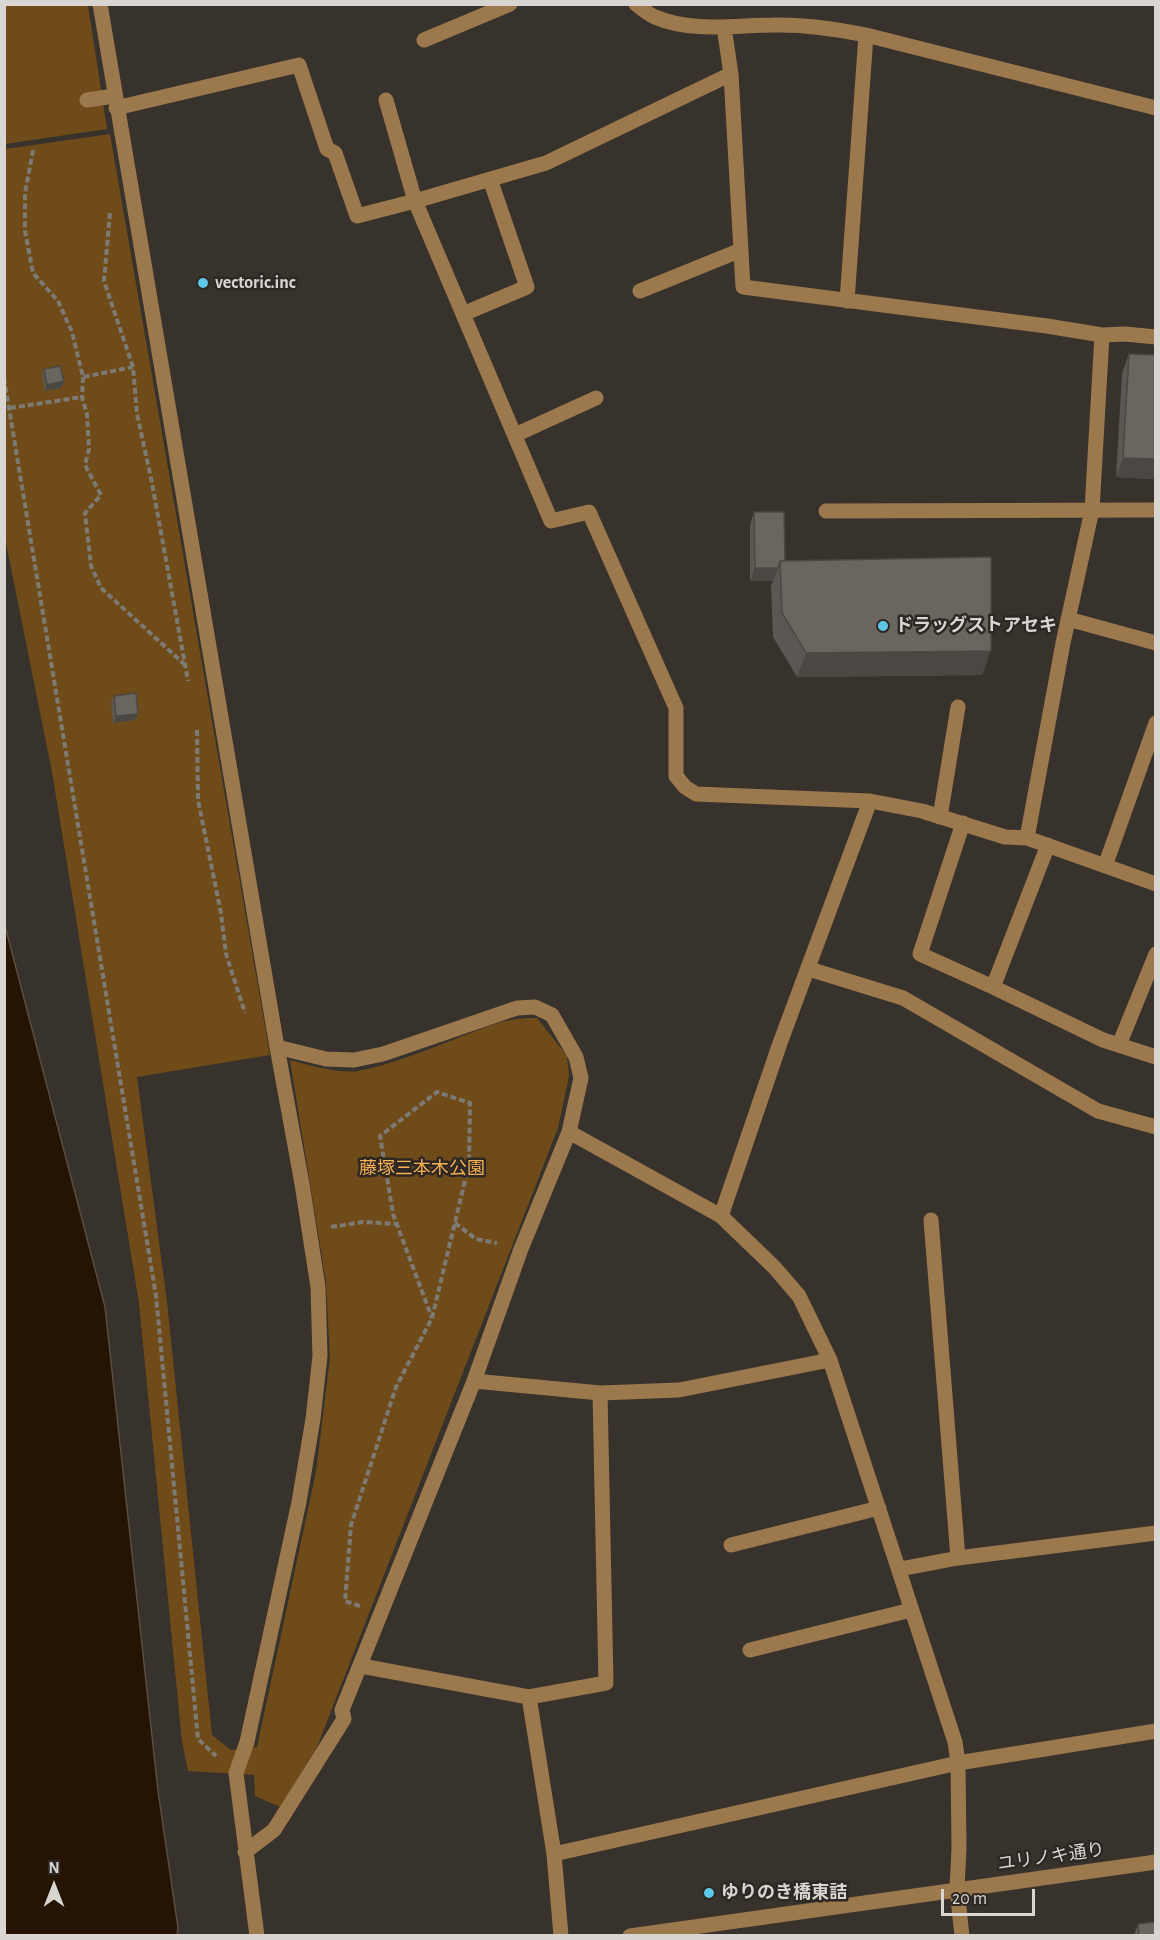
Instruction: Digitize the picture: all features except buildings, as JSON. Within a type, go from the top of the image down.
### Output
[{"type":"street","points":[[100,4],[318,1287],[320,1356],[313,1419],[292,1536],[247,1742],[236,1773],[257,1935]]},
{"type":"street","points":[[424,40],[510,4]]},
{"type":"street","points":[[636,4],[654,17],[679,24],[724,27],[775,24],[826,28],[866,35],[1155,108]]},
{"type":"street","points":[[724,27],[731,74],[744,287],[1102,335],[1125,334],[1155,337]]},
{"type":"street","points":[[847,301],[866,35]]},
{"type":"street","points":[[87,99],[115,102],[299,65],[327,149],[336,153],[357,216],[546,164],[731,74]]},
{"type":"street","points":[[386,100],[415,201],[551,521],[589,512],[676,708],[676,776],[685,788],[696,794],[870,801],[940,816],[1005,837],[1027,838],[1048,844],[1155,884]]},
{"type":"street","points":[[464,314],[527,287],[490,179]]},
{"type":"street","points":[[640,291],[741,250]]},
{"type":"street","points":[[1027,838],[1068,619],[1092,510],[1102,335]]},
{"type":"street","points":[[515,435],[596,398]]},
{"type":"street","points":[[825,511],[1155,510]]},
{"type":"street","points":[[1068,619],[1155,643]]},
{"type":"street","points":[[940,816],[958,707]]},
{"type":"street","points":[[1105,866],[1155,723]]},
{"type":"street","points":[[721,1216],[780,1043],[870,801]]},
{"type":"street","points":[[963,823],[920,954],[1103,1040],[1155,1057]]},
{"type":"street","points":[[993,987],[1048,844]]},
{"type":"street","points":[[1119,1045],[1155,954]]},
{"type":"street","points":[[809,969],[903,998],[1098,1111],[1155,1127]]},
{"type":"street","points":[[245,1852],[274,1830],[344,1719],[342,1710],[474,1381],[521,1249],[569,1132],[581,1078],[576,1057],[552,1015],[535,1007],[517,1008],[383,1054],[354,1060],[326,1059],[277,1047]]},
{"type":"street","points":[[569,1132],[721,1216],[774,1267],[799,1296],[830,1360],[955,1742],[958,1763],[957,1889],[962,1935]]},
{"type":"street","points":[[931,1220],[958,1558]]},
{"type":"street","points":[[474,1381],[600,1394],[679,1390],[830,1360]]},
{"type":"street","points":[[361,1666],[529,1697],[606,1683],[600,1394]]},
{"type":"street","points":[[731,1545],[879,1508]]},
{"type":"street","points":[[900,1569],[958,1558],[1155,1533]]},
{"type":"street","points":[[750,1650],[911,1610]]},
{"type":"street","points":[[529,1697],[554,1854],[561,1935]]},
{"type":"street","points":[[554,1854],[958,1763],[1155,1731]]},
{"type":"street","name":"ユリノキ通り","points":[[630,1935],[703,1930],[957,1889],[1155,1862]]},
{"type":"path","points":[[33,150],[25,193],[25,231],[33,273],[58,301],[72,332],[83,377],[82,397],[87,414],[89,449],[85,465],[101,495],[85,513],[91,566],[100,588],[184,664],[212,664]]},
{"type":"path","points":[[108,202],[110,213],[104,281],[133,367],[137,414],[189,684]]},
{"type":"path","points":[[83,377],[133,367]]},
{"type":"path","points":[[4,378],[156,1296],[198,1739],[236,1773]]},
{"type":"path","points":[[9,408],[82,397]]},
{"type":"path","points":[[196,724],[198,800],[221,913],[226,954],[247,1018]]},
{"type":"path","points":[[381,1613],[345,1601],[351,1525],[396,1387],[432,1318],[470,1164],[470,1103],[437,1092],[380,1136],[393,1214],[432,1318]]},
{"type":"path","points":[[309,1230],[363,1222],[396,1224]]},
{"type":"path","points":[[455,1223],[476,1239],[521,1249]]},
{"type":"green space","points":[[4,5],[88,5],[107,129],[5,144]]},
{"type":"green space","name":"藤塚三本木公園","points":[[110,134],[270,1055],[137,1077],[167,1302],[212,1735],[231,1750],[257,1747],[316,1472],[330,1358],[326,1282],[290,1060],[333,1070],[358,1071],[408,1057],[496,1024],[526,1018],[537,1018],[567,1056],[569,1076],[558,1128],[317,1747],[280,1807],[255,1796],[254,1775],[188,1771],[182,1742],[139,1303],[52,772],[5,538],[5,149]]},
{"type":"shaded area","points":[[5,926],[105,1307],[158,1791],[178,1928],[177,1935],[5,1935]]},
{"type":"place","name":"vectoric.inc","points":[[203,283]]},
{"type":"place","name":"ドラッグストアセキ","points":[[883,626]]},
{"type":"place","name":"ゆりのき橋東詰","points":[[709,1893]]}]
